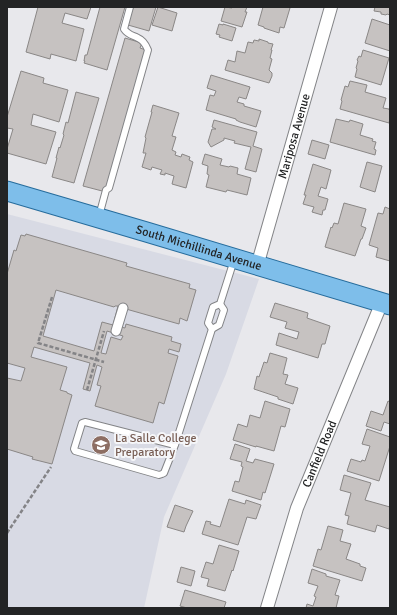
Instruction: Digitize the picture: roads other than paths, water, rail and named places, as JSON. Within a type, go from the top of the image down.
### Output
[{"type":"main road","name":"South Michillinda Avenue","points":[[7,191],[386,304]]},
{"type":"street","name":"Mariposa Avenue","points":[[257,266],[331,7]]},
{"type":"street","name":"Canfield Road","points":[[267,608],[297,508],[386,304]]},
{"type":"street","points":[[116,331],[123,308]]},
{"type":"lane","points":[[98,218],[106,190],[109,188],[148,50],[139,38],[130,35],[124,29],[130,7]]},
{"type":"lane","points":[[212,329],[208,323],[210,315],[213,307],[220,304],[234,259]]},
{"type":"lane","points":[[175,445],[85,422],[82,423],[74,449],[75,451],[161,475],[164,473],[175,445],[212,329],[219,325],[224,310],[220,304]]},
{"type":"place","name":"La Salle College Preparatory","points":[[101,445]]}]
